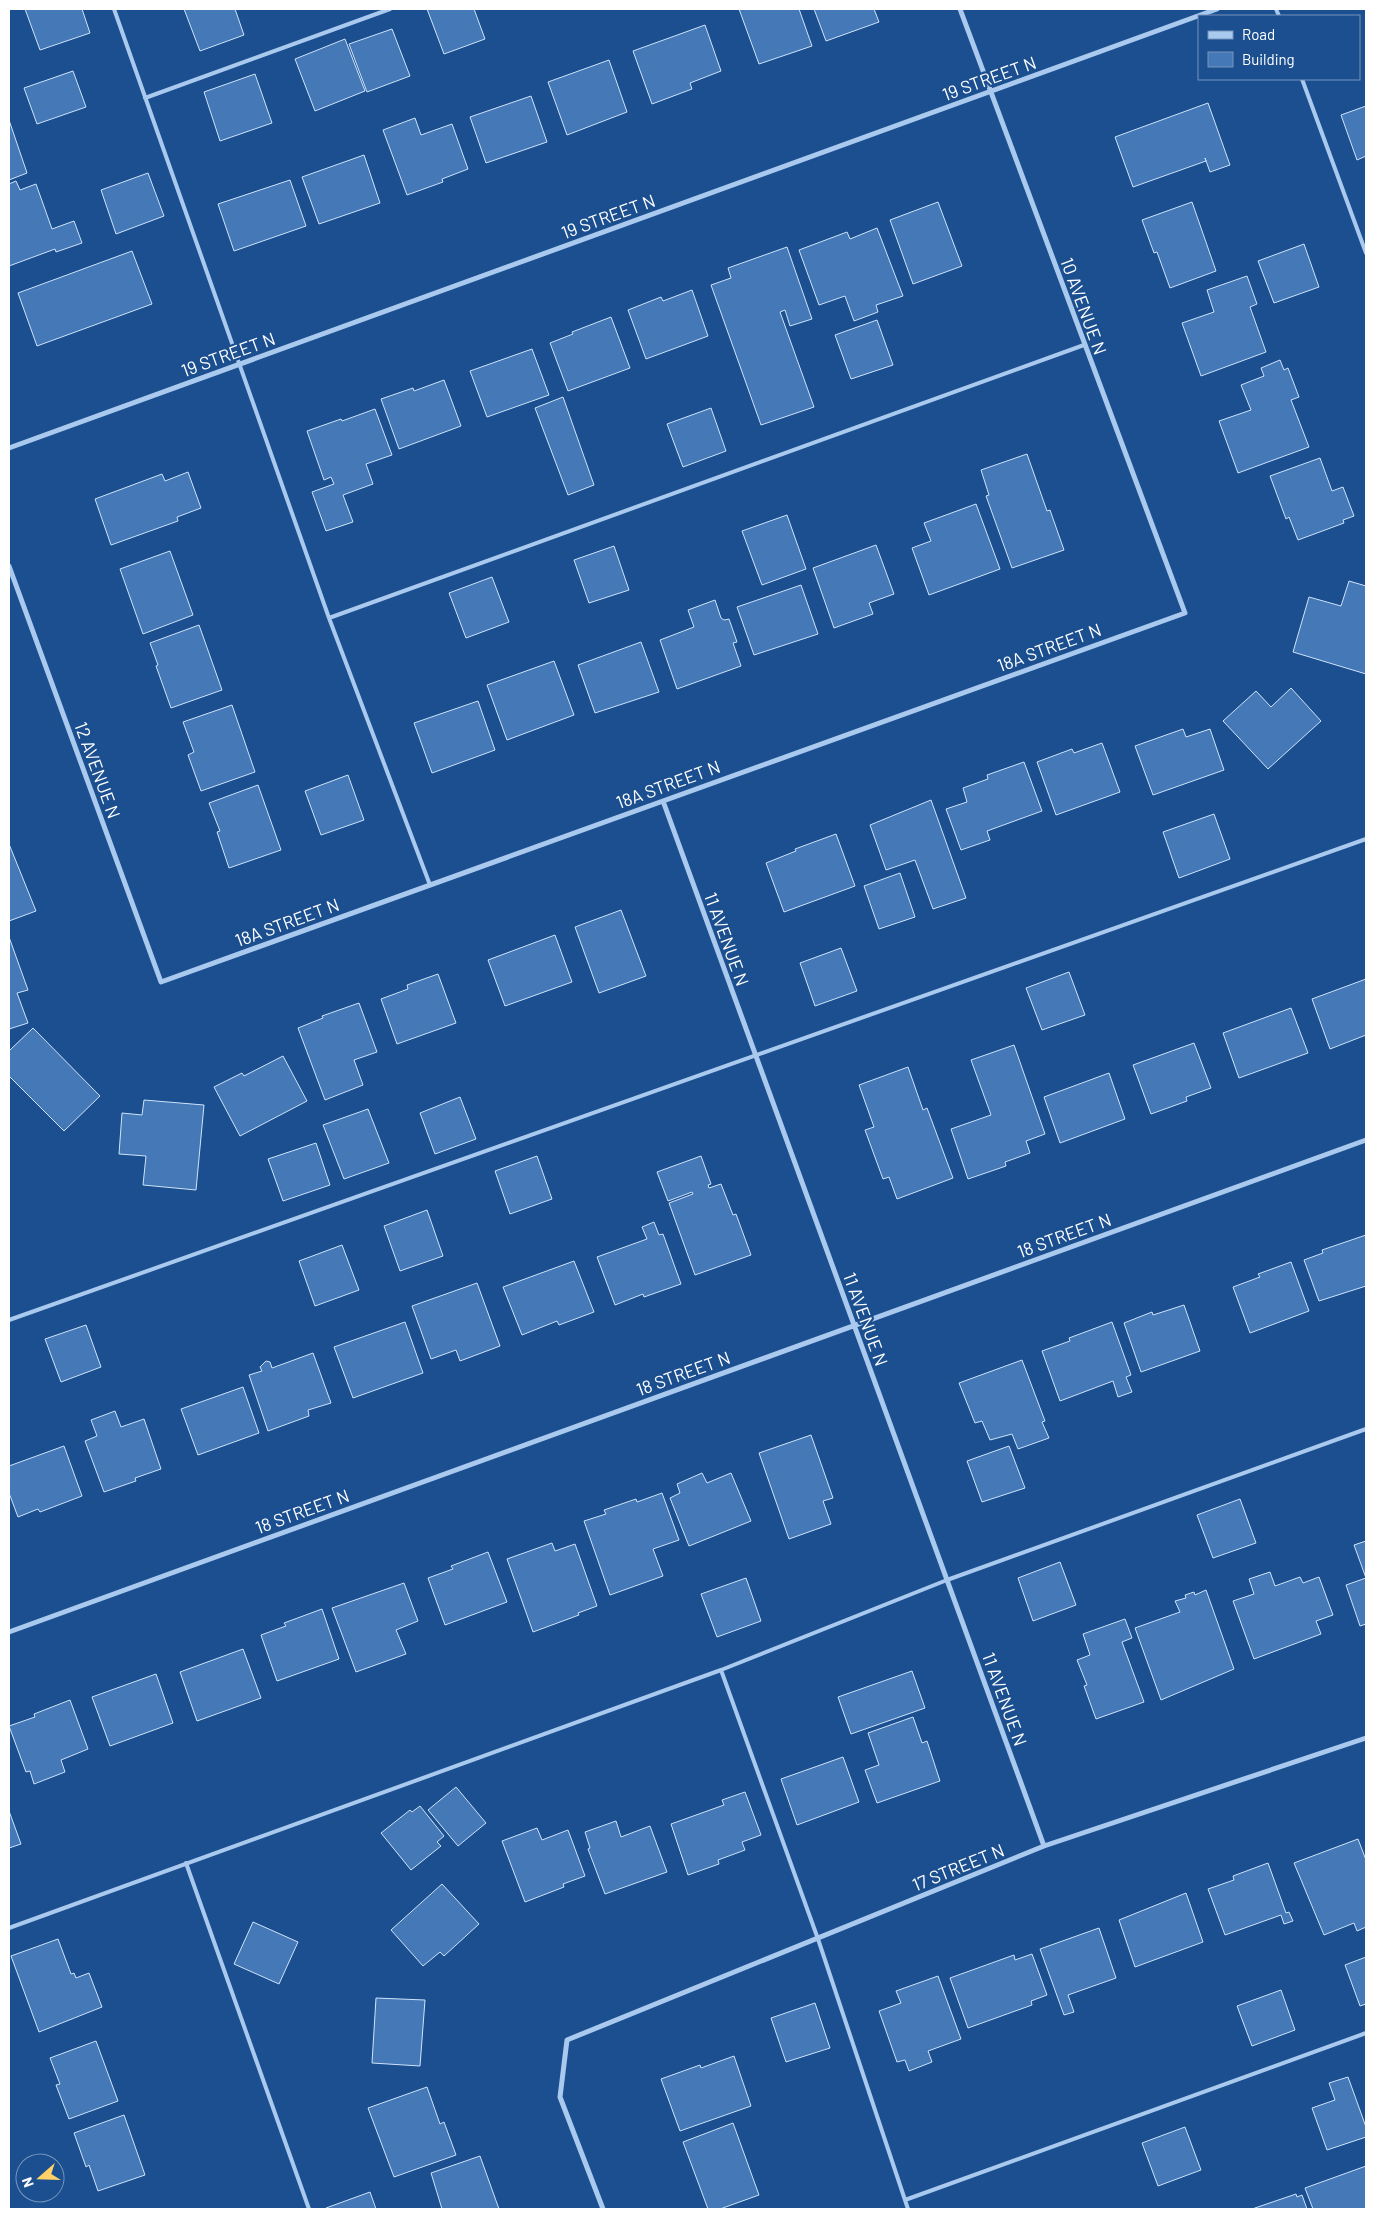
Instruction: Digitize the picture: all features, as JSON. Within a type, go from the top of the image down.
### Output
[{"type":"street","name":"10 AVENUE N","points":[[960,9],[1185,613]]},
{"type":"street","name":"19 STREET N","points":[[1201,15],[1217,9]]},
{"type":"street","name":"19 STREET N","points":[[9,448],[1198,16]]},
{"type":"street","name":"12 AVENUE N","points":[[9,566],[161,982]]},
{"type":"street","name":"18A STREET N","points":[[161,982],[1185,613]]},
{"type":"street","name":"11 AVENUE N","points":[[663,801],[1044,1846]]},
{"type":"street","name":"18 STREET N","points":[[9,1632],[1366,1140]]},
{"type":"street","name":"17 STREET N","points":[[603,2209],[560,2097],[567,2040],[1044,1846],[1366,1738]]},
{"type":"lane","points":[[114,9],[329,618],[430,885]]},
{"type":"lane","points":[[145,98],[390,9]]},
{"type":"lane","points":[[1302,80],[1366,253]]},
{"type":"lane","points":[[329,618],[1084,345]]},
{"type":"lane","points":[[9,1320],[1366,839]]},
{"type":"lane","points":[[9,1928],[721,1670],[947,1580],[1366,1429]]},
{"type":"lane","points":[[721,1670],[818,1939],[908,2209]]},
{"type":"lane","points":[[186,1863],[309,2209]]},
{"type":"lane","points":[[905,2200],[1366,2033]]},
{"type":"building","points":[[25,9],[82,9],[90,33],[40,50]]},
{"type":"building","points":[[184,9],[235,9],[244,35],[200,51]]},
{"type":"building","points":[[427,9],[474,9],[485,39],[444,54]]},
{"type":"building","points":[[739,9],[799,9],[812,46],[759,64]]},
{"type":"building","points":[[814,9],[874,9],[879,22],[826,41]]},
{"type":"building","points":[[705,25],[721,71],[690,83],[692,89],[652,104],[633,51]]},
{"type":"building","points":[[392,29],[410,76],[367,92],[349,44]]},
{"type":"building","points":[[345,39],[365,91],[315,111],[295,59]]},
{"type":"building","points":[[609,60],[627,112],[567,135],[548,82]]},
{"type":"building","points":[[73,71],[86,107],[37,124],[24,88]]},
{"type":"building","points":[[255,74],[272,123],[220,141],[204,92]]},
{"type":"building","points":[[531,96],[547,142],[486,163],[470,117]]},
{"type":"building","points":[[1208,103],[1230,165],[1210,172],[1205,158],[1206,161],[1133,187],[1115,137]]},
{"type":"building","points":[[1366,106],[1366,156],[1357,160],[1341,115]]},
{"type":"building","points":[[415,118],[421,135],[452,124],[468,169],[442,179],[443,182],[407,195],[383,130]]},
{"type":"building","points":[[9,120],[27,173],[9,180]]},
{"type":"building","points":[[364,155],[380,203],[319,224],[302,177]]},
{"type":"building","points":[[148,173],[164,216],[116,234],[101,190]]},
{"type":"building","points":[[290,180],[306,226],[234,251],[218,204]]},
{"type":"building","points":[[16,181],[20,190],[36,184],[52,229],[74,221],[82,243],[56,252],[55,249],[9,266],[9,184]]},
{"type":"building","points":[[938,202],[962,266],[913,284],[890,220]]},
{"type":"building","points":[[1192,202],[1216,271],[1170,288],[1157,252],[1154,253],[1142,220]]},
{"type":"building","points":[[877,228],[903,296],[876,305],[878,312],[854,321],[845,296],[819,305],[799,250],[847,232],[850,239]]},
{"type":"building","points":[[1304,244],[1319,287],[1274,303],[1258,261]]},
{"type":"building","points":[[787,247],[812,319],[790,326],[785,310],[780,312],[814,407],[761,425],[711,285],[731,278],[728,268]]},
{"type":"building","points":[[132,251],[152,304],[37,346],[18,293]]},
{"type":"building","points":[[1247,276],[1257,304],[1250,307],[1266,352],[1201,376],[1182,323],[1214,312],[1207,290]]},
{"type":"building","points":[[692,290],[708,336],[646,359],[628,310],[661,297],[663,301]]},
{"type":"building","points":[[611,317],[630,368],[568,391],[550,343]]},
{"type":"building","points":[[877,320],[893,365],[851,379],[835,335]]},
{"type":"building","points":[[532,349],[549,395],[487,417],[470,371]]},
{"type":"building","points":[[1280,360],[1284,370],[1288,368],[1299,397],[1291,400],[1309,447],[1238,473],[1219,421],[1251,410],[1241,385],[1264,376],[1261,368]]},
{"type":"building","points":[[444,380],[461,426],[399,449],[381,399],[413,388],[414,391]]},
{"type":"building","points":[[563,397],[594,485],[568,495],[535,408]]},
{"type":"building","points":[[711,408],[726,451],[683,467],[667,424]]},
{"type":"building","points":[[375,409],[392,455],[366,464],[373,484],[343,495],[353,522],[326,531],[312,492],[334,484],[331,477],[324,480],[307,431]]},
{"type":"building","points":[[1027,454],[1047,511],[1050,510],[1064,550],[1012,568],[986,496],[989,495],[981,470]]},
{"type":"building","points":[[1320,458],[1332,491],[1343,487],[1354,516],[1343,520],[1344,523],[1298,540],[1289,517],[1286,519],[1270,476]]},
{"type":"building","points":[[188,472],[201,508],[177,517],[178,521],[111,545],[95,499],[162,474],[165,481]]},
{"type":"building","points":[[976,504],[1000,569],[929,595],[912,548],[931,541],[924,523]]},
{"type":"building","points":[[787,515],[806,569],[762,585],[742,531]]},
{"type":"building","points":[[876,545],[894,594],[869,603],[873,614],[834,628],[813,568]]},
{"type":"building","points":[[614,546],[629,590],[589,603],[574,560]]},
{"type":"building","points":[[170,551],[193,615],[143,634],[120,569]]},
{"type":"building","points":[[492,577],[509,622],[466,638],[449,593]]},
{"type":"building","points":[[1349,581],[1366,586],[1366,674],[1293,652],[1309,597],[1341,606]]},
{"type":"building","points":[[801,585],[818,634],[754,655],[737,607]]},
{"type":"building","points":[[715,600],[721,618],[724,620],[729,619],[737,642],[733,643],[741,666],[677,689],[660,640],[694,627],[688,610]]},
{"type":"building","points":[[199,625],[222,690],[171,708],[150,643]]},
{"type":"building","points":[[641,642],[659,692],[595,713],[578,665]]},
{"type":"building","points":[[554,661],[574,715],[507,740],[487,685]]},
{"type":"building","points":[[1291,688],[1321,721],[1268,769],[1223,721],[1256,691],[1271,707]]},
{"type":"building","points":[[478,701],[495,750],[432,773],[414,723]]},
{"type":"building","points":[[232,705],[255,772],[201,791],[188,755],[194,752],[183,722]]},
{"type":"building","points":[[1183,729],[1186,737],[1210,729],[1224,770],[1153,795],[1135,746]]},
{"type":"building","points":[[1102,743],[1120,792],[1056,815],[1037,762],[1072,749],[1074,753]]},
{"type":"building","points":[[1024,762],[1042,811],[987,831],[990,840],[961,850],[946,809],[967,802],[963,788],[988,779],[987,775]]},
{"type":"building","points":[[348,775],[364,820],[321,835],[305,791]]},
{"type":"building","points":[[258,785],[281,850],[229,868],[217,832],[220,831],[209,803]]},
{"type":"building","points":[[931,800],[966,898],[933,909],[915,860],[886,870],[870,825]]},
{"type":"building","points":[[1214,814],[1230,859],[1179,878],[1163,832]]},
{"type":"building","points":[[836,834],[855,886],[784,912],[766,863],[796,851],[795,849]]},
{"type":"building","points":[[9,844],[36,911],[9,921]]},
{"type":"building","points":[[900,873],[915,917],[879,929],[864,886]]},
{"type":"building","points":[[621,910],[646,976],[599,993],[575,927]]},
{"type":"building","points":[[555,935],[572,982],[505,1006],[488,960]]},
{"type":"building","points":[[9,937],[28,990],[17,993],[28,1023],[9,1029]]},
{"type":"building","points":[[841,948],[857,991],[815,1006],[800,963]]},
{"type":"building","points":[[1069,972],[1085,1015],[1042,1030],[1026,988]]},
{"type":"building","points":[[438,974],[456,1023],[397,1044],[381,999],[408,989],[407,985]]},
{"type":"building","points":[[1366,979],[1366,1035],[1330,1049],[1312,999]]},
{"type":"building","points":[[359,1003],[377,1052],[354,1060],[363,1085],[325,1100],[298,1028],[323,1018],[322,1016]]},
{"type":"building","points":[[1291,1008],[1308,1053],[1239,1078],[1223,1033]]},
{"type":"building","points":[[33,1028],[100,1096],[64,1131],[9,1076],[9,1051]]},
{"type":"building","points":[[1194,1043],[1211,1088],[1186,1097],[1187,1101],[1151,1114],[1133,1065]]},
{"type":"building","points":[[1014,1045],[1045,1134],[1026,1141],[1030,1153],[1005,1162],[1006,1166],[968,1179],[951,1129],[991,1115],[971,1060]]},
{"type":"building","points":[[283,1056],[307,1101],[240,1136],[214,1087],[242,1073],[244,1076]]},
{"type":"building","points":[[908,1067],[923,1110],[927,1108],[953,1178],[897,1199],[889,1177],[883,1179],[865,1130],[874,1127],[859,1085]]},
{"type":"building","points":[[1109,1073],[1125,1119],[1060,1143],[1044,1097]]},
{"type":"building","points":[[460,1097],[476,1139],[435,1154],[420,1113]]},
{"type":"building","points":[[144,1100],[204,1105],[196,1190],[143,1185],[146,1156],[119,1154],[122,1113],[142,1115]]},
{"type":"building","points":[[368,1109],[389,1163],[344,1179],[323,1125]]},
{"type":"building","points":[[316,1143],[330,1185],[283,1201],[268,1159]]},
{"type":"building","points":[[537,1156],[552,1199],[510,1214],[495,1171]]},
{"type":"building","points":[[701,1156],[711,1184],[708,1185],[709,1188],[721,1184],[733,1215],[736,1214],[751,1255],[695,1275],[669,1203],[693,1194],[692,1192],[668,1201],[657,1172]]},
{"type":"building","points":[[427,1210],[443,1256],[400,1271],[384,1226]]},
{"type":"building","points":[[654,1222],[659,1235],[663,1234],[681,1284],[644,1297],[643,1294],[615,1305],[597,1257],[647,1239],[642,1227]]},
{"type":"building","points":[[1366,1235],[1366,1286],[1319,1301],[1304,1260],[1323,1253],[1322,1250]]},
{"type":"building","points":[[342,1245],[359,1290],[315,1306],[299,1261]]},
{"type":"building","points":[[574,1261],[594,1312],[559,1325],[557,1321],[522,1335],[503,1287]]},
{"type":"building","points":[[1291,1262],[1309,1311],[1250,1333],[1233,1287],[1260,1277],[1258,1274]]},
{"type":"building","points":[[477,1283],[500,1346],[460,1361],[456,1350],[431,1359],[412,1306]]},
{"type":"building","points":[[1184,1305],[1200,1351],[1141,1372],[1124,1323],[1152,1312],[1153,1315]]},
{"type":"building","points":[[405,1322],[423,1373],[353,1398],[334,1347]]},
{"type":"building","points":[[1112,1322],[1131,1375],[1126,1377],[1132,1392],[1118,1397],[1113,1381],[1060,1401],[1042,1351],[1070,1341],[1069,1338]]},
{"type":"building","points":[[86,1325],[101,1367],[61,1382],[45,1339]]},
{"type":"building","points":[[313,1353],[331,1403],[308,1410],[309,1416],[268,1431],[249,1375],[262,1371],[260,1367],[266,1361],[270,1362],[272,1368]]},
{"type":"building","points":[[1022,1360],[1045,1421],[1042,1422],[1049,1438],[1018,1449],[1012,1434],[990,1440],[982,1421],[975,1423],[959,1383]]},
{"type":"building","points":[[243,1387],[259,1433],[198,1455],[181,1409]]},
{"type":"building","points":[[115,1411],[121,1427],[144,1419],[161,1469],[135,1478],[136,1481],[104,1492],[85,1441],[97,1436],[91,1420]]},
{"type":"building","points":[[811,1435],[833,1498],[823,1501],[831,1524],[789,1539],[759,1453]]},
{"type":"building","points":[[64,1446],[82,1496],[40,1512],[38,1509],[18,1517],[9,1493],[9,1466]]},
{"type":"building","points":[[1009,1446],[1025,1488],[982,1502],[967,1461]]},
{"type":"building","points":[[702,1473],[707,1483],[731,1473],[751,1521],[689,1546],[670,1498],[680,1493],[677,1484]]},
{"type":"building","points":[[662,1493],[679,1540],[653,1549],[663,1576],[610,1595],[584,1521],[606,1514],[604,1510],[636,1499],[637,1502]]},
{"type":"building","points":[[1240,1499],[1256,1543],[1213,1558],[1197,1515]]},
{"type":"building","points":[[1366,1541],[1366,1578],[1354,1545]]},
{"type":"building","points":[[552,1543],[555,1551],[575,1544],[597,1606],[578,1613],[579,1615],[533,1632],[507,1559]]},
{"type":"building","points":[[488,1552],[507,1602],[445,1625],[428,1578],[453,1569],[451,1566]]},
{"type":"building","points":[[1060,1562],[1076,1605],[1033,1621],[1018,1578]]},
{"type":"building","points":[[1270,1572],[1275,1586],[1300,1577],[1303,1583],[1319,1577],[1333,1615],[1316,1621],[1321,1634],[1254,1659],[1233,1601],[1254,1594],[1249,1579]]},
{"type":"building","points":[[746,1578],[761,1621],[717,1637],[701,1594]]},
{"type":"building","points":[[1366,1578],[1366,1624],[1360,1626],[1346,1585]]},
{"type":"building","points":[[404,1583],[418,1621],[396,1630],[406,1654],[356,1672],[332,1608]]},
{"type":"building","points":[[1206,1590],[1234,1669],[1161,1700],[1135,1628],[1180,1612],[1175,1601],[1186,1598],[1185,1595],[1194,1592],[1195,1595]]},
{"type":"building","points":[[322,1609],[339,1659],[277,1681],[261,1635],[286,1626],[284,1623]]},
{"type":"building","points":[[1125,1619],[1132,1638],[1122,1642],[1144,1702],[1096,1719],[1084,1686],[1087,1685],[1077,1660],[1090,1655],[1083,1634]]},
{"type":"building","points":[[243,1649],[261,1698],[197,1721],[180,1672]]},
{"type":"building","points":[[912,1671],[925,1708],[851,1734],[838,1697]]},
{"type":"building","points":[[156,1674],[173,1723],[110,1746],[92,1697]]},
{"type":"building","points":[[70,1700],[88,1749],[61,1760],[65,1772],[34,1784],[30,1771],[26,1772],[9,1726],[35,1717],[34,1714]]},
{"type":"building","points":[[913,1717],[922,1743],[927,1741],[940,1781],[877,1803],[865,1770],[879,1765],[868,1733]]},
{"type":"building","points":[[843,1757],[859,1802],[797,1825],[781,1779]]},
{"type":"building","points":[[456,1787],[486,1823],[458,1846],[428,1810]]},
{"type":"building","points":[[745,1792],[761,1835],[742,1842],[745,1850],[718,1860],[719,1864],[688,1875],[671,1824],[724,1805],[722,1800]]},
{"type":"building","points":[[420,1806],[444,1836],[437,1842],[441,1846],[411,1870],[381,1833],[410,1810],[412,1812]]},
{"type":"building","points":[[9,1811],[21,1844],[9,1848]]},
{"type":"building","points":[[616,1821],[621,1837],[650,1826],[667,1872],[605,1894],[588,1849],[590,1848],[585,1832]]},
{"type":"building","points":[[537,1828],[542,1840],[568,1830],[585,1876],[563,1884],[564,1887],[525,1902],[502,1841]]},
{"type":"building","points":[[1358,1839],[1366,1860],[1366,1927],[1357,1931],[1354,1923],[1324,1935],[1294,1863]]},
{"type":"building","points":[[1268,1863],[1286,1913],[1289,1912],[1293,1921],[1284,1924],[1281,1915],[1225,1935],[1208,1889],[1234,1880],[1233,1876]]},
{"type":"building","points":[[442,1884],[479,1924],[444,1956],[440,1952],[423,1966],[391,1930]]},
{"type":"building","points":[[1186,1893],[1203,1942],[1135,1967],[1119,1920]]},
{"type":"building","points":[[253,1922],[298,1942],[279,1984],[234,1964]]},
{"type":"building","points":[[1099,1928],[1116,1978],[1068,1995],[1074,2012],[1064,2015],[1040,1949]]},
{"type":"building","points":[[58,1939],[71,1974],[74,1973],[76,1978],[89,1973],[102,2007],[39,2032],[11,1956]]},
{"type":"building","points":[[1032,1954],[1047,1995],[1031,2001],[1032,2005],[968,2028],[950,1978],[1014,1955],[1015,1960]]},
{"type":"building","points":[[1366,1957],[1366,2004],[1360,2006],[1345,1965]]},
{"type":"building","points":[[938,1976],[961,2039],[928,2051],[932,2062],[909,2071],[905,2060],[897,2062],[879,2011],[901,2003],[896,1991]]},
{"type":"building","points":[[1281,1990],[1295,2030],[1252,2046],[1237,2006]]},
{"type":"building","points":[[376,1998],[425,2000],[420,2066],[372,2063]]},
{"type":"building","points":[[815,2003],[830,2048],[786,2062],[771,2018]]},
{"type":"building","points":[[96,2041],[118,2101],[69,2119],[56,2085],[60,2084],[50,2058]]},
{"type":"building","points":[[734,2056],[751,2106],[680,2131],[661,2079],[700,2065],[701,2068]]},
{"type":"building","points":[[1348,2077],[1366,2127],[1366,2137],[1327,2150],[1312,2108],[1335,2100],[1329,2083]]},
{"type":"building","points":[[427,2087],[440,2124],[444,2122],[456,2155],[394,2177],[368,2108]]},
{"type":"building","points":[[124,2115],[145,2175],[98,2191],[89,2165],[86,2167],[74,2133]]},
{"type":"building","points":[[733,2123],[759,2195],[720,2209],[708,2209],[683,2142]]},
{"type":"building","points":[[1185,2127],[1201,2170],[1158,2186],[1142,2143]]},
{"type":"building","points":[[480,2156],[499,2209],[442,2209],[431,2173]]},
{"type":"building","points":[[1366,2166],[1366,2209],[1313,2209],[1305,2188]]},
{"type":"building","points":[[370,2192],[376,2209],[326,2208]]},
{"type":"building","points":[[1296,2194],[1297,2197],[1302,2195],[1307,2209],[1252,2209]]}]
